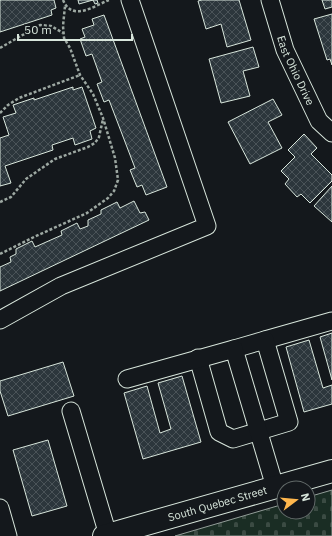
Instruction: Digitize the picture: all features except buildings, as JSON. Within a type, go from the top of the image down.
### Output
[{"type":"main road","name":"South Quebec Street","points":[[106,535],[332,471]]},
{"type":"street","points":[[0,320],[61,286],[207,226],[130,0]]},
{"type":"street","name":"East Ohio Drive","points":[[270,0],[285,50],[319,121],[332,133]]},
{"type":"street","points":[[127,378],[332,321]]},
{"type":"street","points":[[198,358],[219,432],[232,439],[289,422],[265,340]]},
{"type":"street","points":[[234,349],[275,487]]},
{"type":"street","points":[[71,411],[106,535]]},
{"type":"street","points":[[0,508],[4,529]]},
{"type":"path","points":[[0,254],[34,237],[87,214],[114,192],[118,180],[114,158],[103,118],[93,94],[80,75],[64,34],[62,26],[65,6],[63,0]]},
{"type":"path","points":[[65,6],[72,11],[80,12],[109,0]]},
{"type":"path","points":[[0,48],[40,26],[51,26],[64,34]]},
{"type":"path","points":[[1,112],[8,105],[19,98],[80,75]]},
{"type":"path","points":[[0,202],[10,197],[26,179],[55,159],[88,147],[94,143],[99,137],[103,118]]},
{"type":"green space","points":[[332,490],[332,536],[175,536],[276,506],[276,520],[316,520],[316,495]]}]
